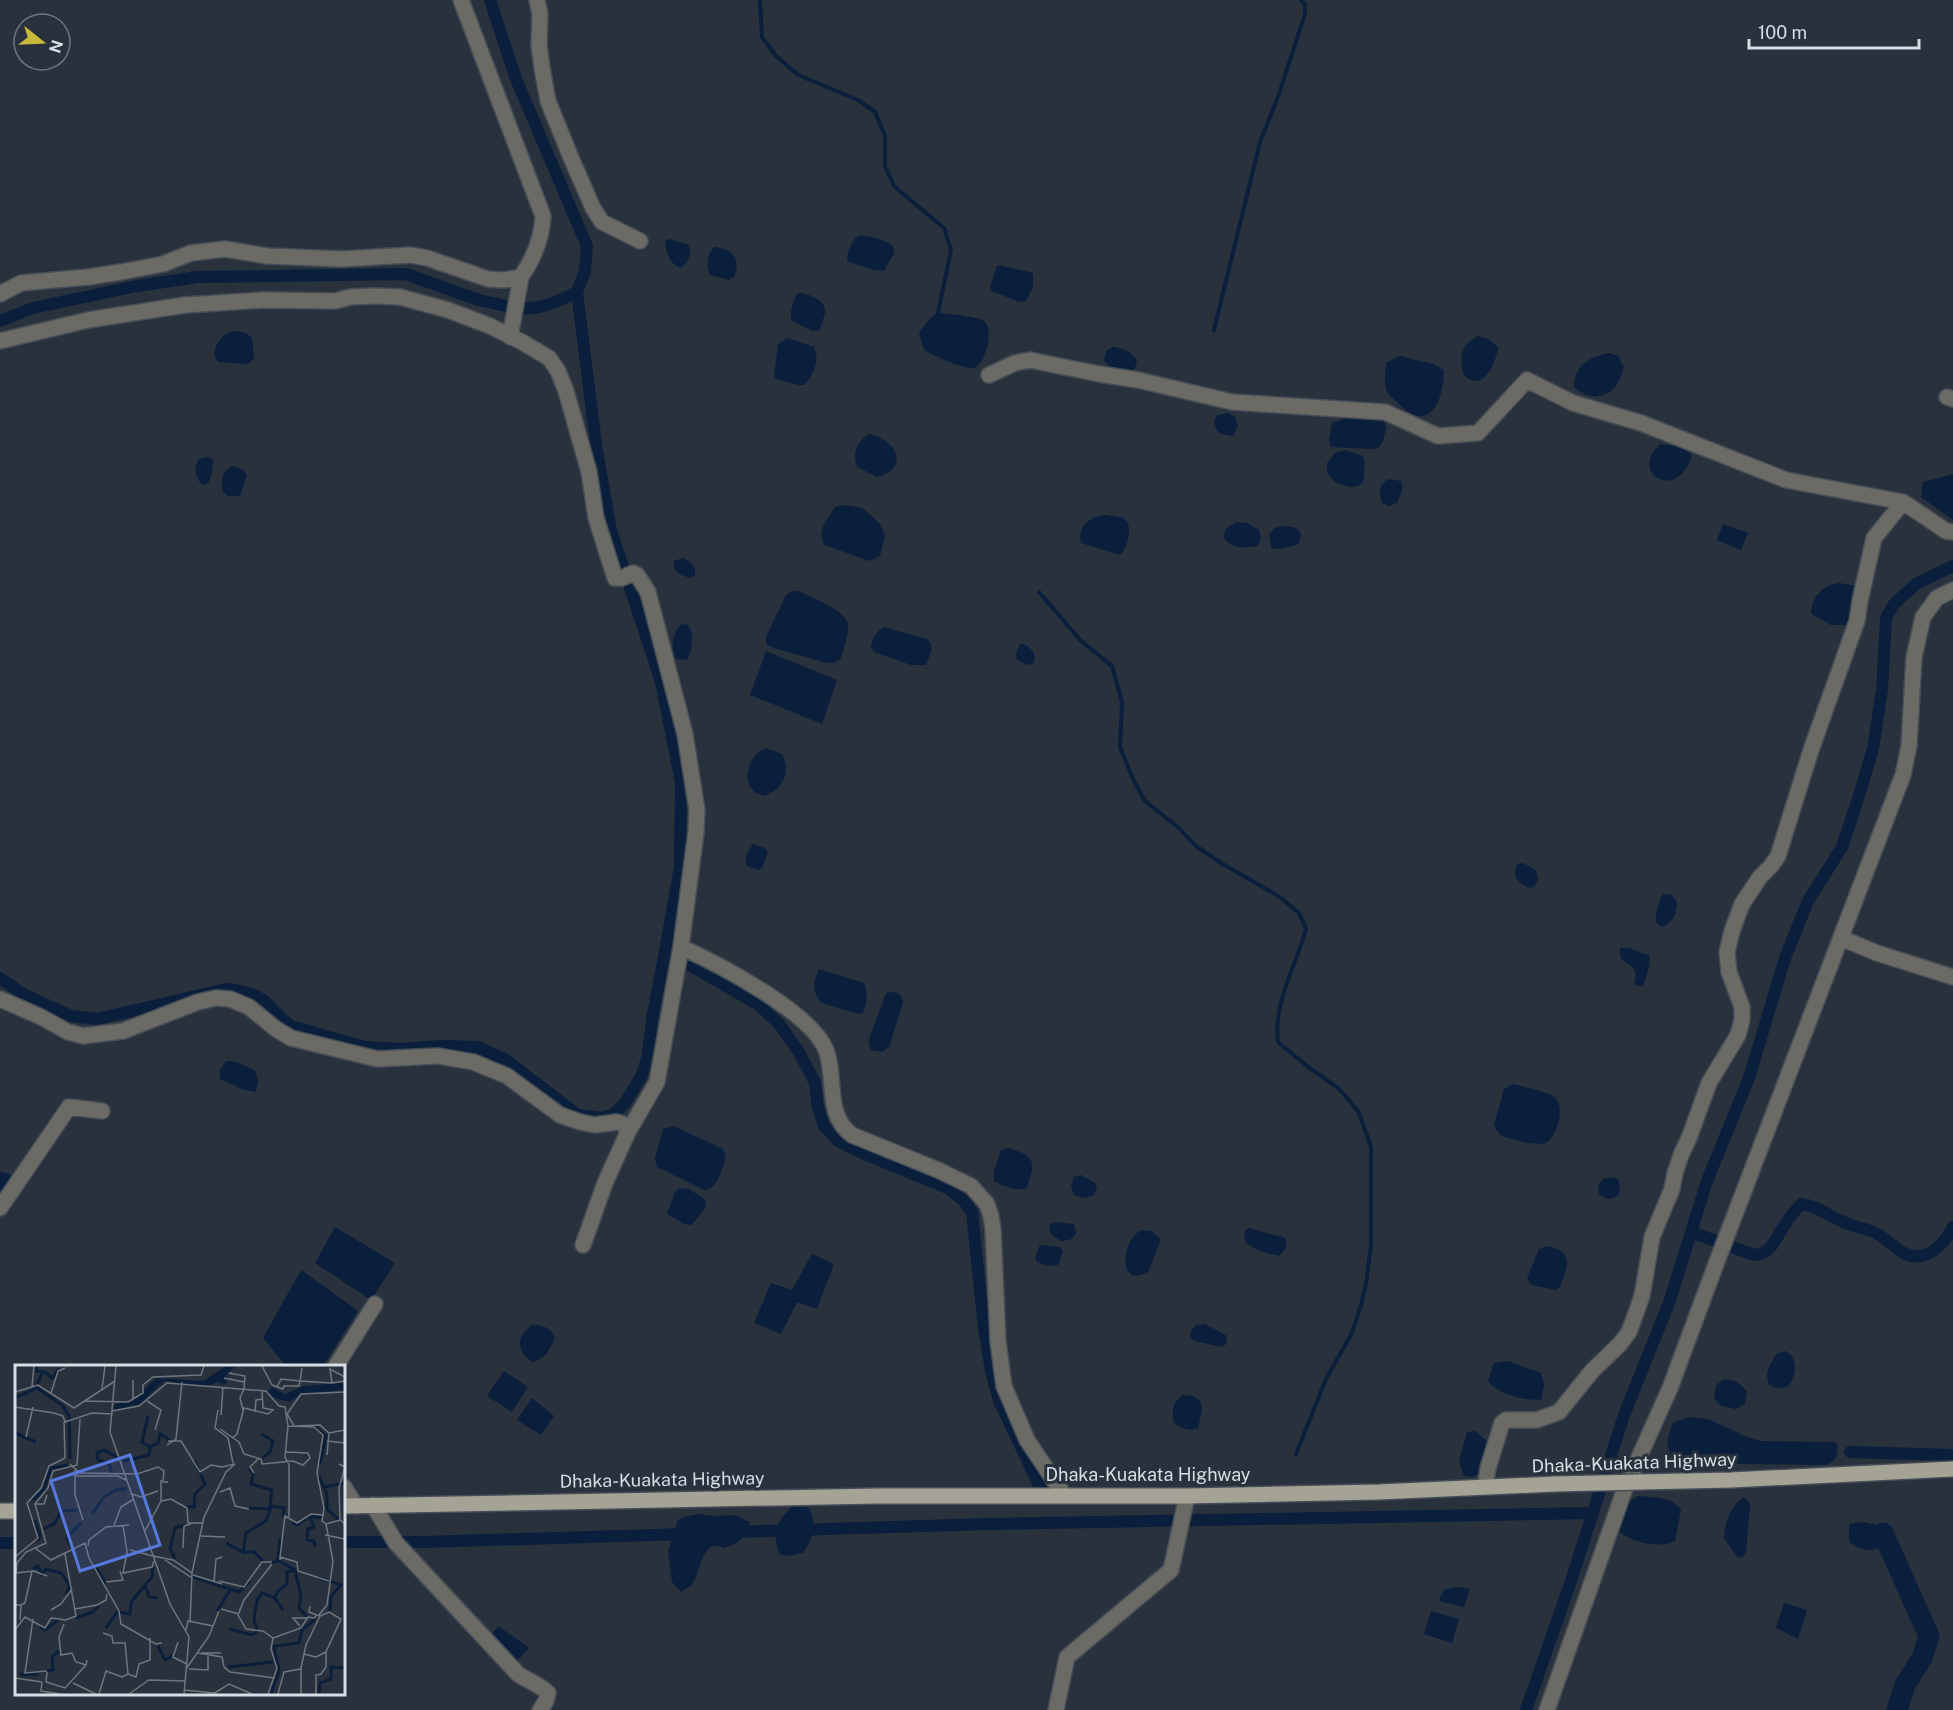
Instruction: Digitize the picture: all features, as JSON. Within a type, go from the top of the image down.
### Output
[{"type":"main road","name":"Dhaka-Kuakata Highway","points":[[350,1506],[865,1496],[1186,1496],[1379,1492],[1953,1469]]},
{"type":"street","points":[[461,0],[543,216],[542,231],[537,246],[531,262],[521,277],[510,337]]},
{"type":"street","points":[[537,0],[540,14],[539,45],[548,100],[572,160],[593,208],[602,222],[640,241]]},
{"type":"street","points":[[0,294],[21,283],[121,272],[163,264],[191,253],[225,249],[267,256],[342,259],[410,255],[428,258],[488,279],[504,280],[521,277]]},
{"type":"street","points":[[0,341],[88,320],[186,305],[264,300],[335,301],[351,297],[374,296],[399,297],[448,310],[490,326],[549,357],[566,391],[589,472],[597,518],[612,571],[615,578],[637,575],[648,592],[684,734],[698,810],[681,947],[657,1082],[628,1132],[605,1184],[583,1245]]},
{"type":"street","points":[[989,375],[1015,363],[1030,360],[1138,380],[1232,402],[1385,412],[1438,436],[1478,433],[1527,380],[1573,403],[1641,423],[1786,480],[1903,502],[1946,531],[1953,532]]},
{"type":"street","points":[[1485,1487],[1488,1468],[1502,1423],[1506,1420],[1537,1420],[1559,1412],[1629,1332],[1642,1296],[1652,1237],[1672,1189],[1681,1155],[1709,1083],[1738,1035],[1742,1020],[1742,1007],[1728,972],[1727,952],[1732,931],[1742,904],[1761,876],[1771,866],[1783,843],[1811,750],[1857,621],[1874,538],[1903,502]]},
{"type":"street","points":[[1546,1710],[1624,1491],[1670,1388],[1903,775],[1909,746],[1914,657],[1923,617],[1937,598],[1953,591]]},
{"type":"street","points":[[1841,938],[1877,953],[1953,977]]},
{"type":"street","points":[[681,947],[719,966],[776,1000],[803,1020],[826,1050],[831,1094],[836,1113],[846,1130],[869,1143],[938,1170],[971,1186],[987,1204],[992,1216],[998,1341],[1004,1386],[1027,1440],[1064,1495]]},
{"type":"street","points":[[0,999],[69,1032],[83,1036],[123,1031],[198,1002],[216,998],[231,999],[249,1006],[276,1029],[291,1038],[377,1059],[438,1056],[473,1062],[507,1076],[560,1115],[595,1125],[617,1122],[623,1124],[628,1132]]},
{"type":"street","points":[[0,1208],[69,1107],[102,1111]]},
{"type":"street","points":[[337,1365],[375,1304]]},
{"type":"street","points":[[345,1490],[350,1506]]},
{"type":"street","points":[[1056,1710],[1067,1657],[1171,1570],[1186,1496]]},
{"type":"street","points":[[373,1506],[396,1543],[439,1592],[518,1674],[541,1685],[548,1693],[540,1710]]},
{"type":"water","points":[[858,236],[877,238],[893,246],[894,253],[884,271],[873,270],[847,261],[850,247]]},
{"type":"water","points":[[670,239],[689,245],[689,258],[681,268],[671,261],[668,254],[665,242]]},
{"type":"water","points":[[714,247],[730,252],[736,260],[734,277],[729,280],[710,275],[708,260]]},
{"type":"water","points":[[997,265],[1033,274],[1033,287],[1026,301],[1019,302],[992,291],[990,287]]},
{"type":"water","points":[[798,293],[804,293],[819,300],[825,307],[820,330],[812,331],[792,321],[792,307]]},
{"type":"water","points":[[938,313],[975,318],[984,321],[987,325],[989,332],[987,348],[977,366],[972,368],[961,366],[924,350],[919,333],[930,318]]},
{"type":"water","points":[[235,331],[246,333],[252,338],[254,358],[248,364],[218,362],[214,355],[220,339]]},
{"type":"water","points":[[1478,336],[1488,339],[1498,347],[1489,372],[1479,380],[1473,381],[1464,374],[1461,361],[1467,344]]},
{"type":"water","points":[[788,338],[814,347],[816,352],[815,367],[811,377],[804,385],[776,379],[774,376],[778,344]]},
{"type":"water","points":[[1112,347],[1123,349],[1132,355],[1137,360],[1135,368],[1128,373],[1111,368],[1104,360],[1106,351]]},
{"type":"water","points":[[1609,353],[1618,356],[1624,367],[1619,381],[1610,392],[1592,396],[1574,387],[1577,373],[1584,363]]},
{"type":"water","points":[[1400,356],[1433,364],[1444,370],[1438,402],[1427,415],[1419,416],[1409,412],[1387,391],[1385,372],[1387,362]]},
{"type":"water","points":[[1228,413],[1235,417],[1238,425],[1233,436],[1220,433],[1215,425],[1214,420],[1218,415]]},
{"type":"water","points":[[1347,417],[1384,421],[1386,428],[1383,441],[1378,448],[1331,447],[1329,440],[1332,423]]},
{"type":"water","points":[[870,434],[887,442],[896,454],[897,461],[894,467],[888,473],[877,477],[857,467],[856,462],[855,452],[859,444]]},
{"type":"water","points":[[1660,444],[1682,447],[1692,455],[1686,468],[1679,476],[1671,480],[1656,477],[1649,465],[1653,452]]},
{"type":"water","points":[[1345,450],[1364,458],[1364,480],[1358,486],[1349,487],[1340,484],[1332,480],[1328,474],[1327,463],[1335,453]]},
{"type":"water","points":[[207,457],[213,459],[212,472],[209,483],[202,485],[195,469],[199,459]]},
{"type":"water","points":[[234,466],[247,475],[240,496],[228,496],[223,492],[223,476]]},
{"type":"water","points":[[1953,474],[1953,520],[1921,497],[1923,482]]},
{"type":"water","points":[[1388,479],[1401,481],[1403,488],[1397,503],[1389,506],[1382,503],[1380,492],[1382,484]]},
{"type":"water","points":[[844,505],[863,508],[880,524],[885,535],[880,556],[869,561],[825,545],[821,535],[822,530],[835,507]]},
{"type":"water","points":[[1106,515],[1125,519],[1129,527],[1125,547],[1120,555],[1081,543],[1081,532],[1086,523],[1095,517]]},
{"type":"water","points":[[1236,522],[1247,523],[1259,530],[1261,538],[1258,546],[1234,546],[1223,537],[1226,529]]},
{"type":"water","points":[[1723,524],[1748,533],[1741,550],[1717,540]]},
{"type":"water","points":[[1294,527],[1300,532],[1298,544],[1281,549],[1271,548],[1269,535],[1274,528]]},
{"type":"water","points":[[683,558],[694,566],[695,575],[691,578],[674,568],[674,561]]},
{"type":"water","points":[[1839,583],[1857,586],[1850,621],[1845,625],[1831,625],[1811,614],[1813,602],[1823,589]]},
{"type":"water","points":[[792,591],[798,591],[828,605],[846,620],[848,633],[841,659],[827,663],[766,644],[766,637],[786,595]]},
{"type":"water","points":[[682,624],[688,625],[692,633],[687,660],[676,659],[673,650],[674,636]]},
{"type":"water","points":[[884,627],[927,639],[931,648],[926,665],[911,665],[874,652],[871,647],[872,641]]},
{"type":"water","points":[[1020,644],[1024,644],[1033,652],[1035,657],[1033,664],[1028,665],[1017,660],[1016,653]]},
{"type":"water","points":[[766,651],[837,680],[822,724],[750,695]]},
{"type":"water","points":[[766,748],[782,754],[786,773],[777,789],[765,796],[756,793],[751,788],[747,775],[755,756]]},
{"type":"water","points":[[753,844],[765,848],[768,852],[759,870],[747,866],[746,863],[747,854]]},
{"type":"water","points":[[1523,863],[1536,870],[1538,880],[1534,887],[1528,888],[1516,878],[1516,868],[1518,864]]},
{"type":"water","points":[[1663,894],[1672,895],[1677,902],[1674,917],[1662,927],[1656,922],[1656,918]]},
{"type":"water","points":[[1620,948],[1629,948],[1650,956],[1643,986],[1634,985],[1635,971],[1622,960]]},
{"type":"water","points":[[819,969],[864,983],[866,998],[863,1013],[858,1014],[822,1003],[816,996],[814,987]]},
{"type":"water","points":[[894,992],[901,996],[903,1003],[889,1047],[882,1052],[871,1050],[869,1039],[886,993]]},
{"type":"water","points":[[226,1061],[233,1061],[255,1070],[258,1081],[256,1092],[242,1089],[220,1079],[220,1070]]},
{"type":"water","points":[[1513,1084],[1544,1092],[1557,1100],[1559,1119],[1554,1133],[1547,1142],[1539,1144],[1519,1141],[1503,1136],[1496,1130],[1494,1125],[1504,1089]]},
{"type":"water","points":[[673,1126],[723,1149],[726,1157],[721,1172],[709,1189],[704,1190],[657,1167],[655,1158],[663,1129]]},
{"type":"water","points":[[1008,1148],[1024,1154],[1031,1161],[1027,1188],[1015,1189],[994,1181],[994,1171],[1001,1150]]},
{"type":"water","points":[[0,1171],[13,1176],[0,1199]]},
{"type":"water","points":[[1081,1175],[1094,1182],[1097,1187],[1094,1195],[1085,1198],[1074,1195],[1071,1186],[1074,1177]]},
{"type":"water","points":[[1611,1177],[1618,1179],[1619,1194],[1614,1198],[1604,1198],[1599,1194],[1598,1186],[1603,1179]]},
{"type":"water","points":[[679,1188],[689,1189],[706,1200],[705,1208],[692,1225],[684,1224],[667,1214],[675,1192]]},
{"type":"water","points":[[1055,1222],[1074,1224],[1076,1233],[1072,1239],[1061,1241],[1051,1235],[1049,1225]]},
{"type":"water","points":[[335,1227],[395,1263],[371,1300],[315,1263]]},
{"type":"water","points":[[1249,1228],[1285,1238],[1284,1250],[1279,1256],[1260,1251],[1247,1244],[1244,1237],[1245,1231]]},
{"type":"water","points":[[1141,1230],[1151,1231],[1160,1238],[1160,1242],[1148,1272],[1138,1276],[1131,1274],[1125,1262],[1129,1244]]},
{"type":"water","points":[[1040,1245],[1060,1247],[1063,1251],[1058,1265],[1048,1266],[1037,1262],[1035,1257]]},
{"type":"water","points":[[1547,1246],[1562,1252],[1567,1260],[1560,1287],[1556,1290],[1531,1285],[1527,1278],[1539,1249]]},
{"type":"water","points":[[812,1254],[834,1264],[817,1309],[797,1302],[781,1334],[754,1323],[771,1283],[792,1290]]},
{"type":"water","points":[[301,1270],[358,1311],[324,1365],[285,1365],[263,1338]]},
{"type":"water","points":[[1205,1324],[1227,1336],[1226,1344],[1222,1347],[1194,1341],[1190,1337],[1191,1331],[1196,1325]]},
{"type":"water","points":[[532,1325],[545,1327],[555,1337],[544,1356],[532,1362],[524,1355],[519,1344],[523,1333]]},
{"type":"water","points":[[1785,1351],[1793,1358],[1795,1368],[1793,1378],[1787,1387],[1777,1388],[1769,1385],[1768,1369],[1776,1354]]},
{"type":"water","points":[[1508,1361],[1541,1373],[1544,1385],[1541,1400],[1512,1396],[1498,1390],[1488,1381],[1494,1363]]},
{"type":"water","points":[[504,1371],[528,1387],[512,1412],[487,1396]]},
{"type":"water","points":[[1725,1379],[1738,1382],[1745,1389],[1747,1392],[1745,1404],[1736,1409],[1721,1406],[1714,1398],[1716,1385]]},
{"type":"water","points":[[1182,1395],[1193,1396],[1201,1402],[1202,1411],[1198,1428],[1185,1429],[1174,1423],[1174,1407]]},
{"type":"water","points":[[532,1398],[554,1416],[541,1435],[517,1420]]},
{"type":"water","points":[[1689,1417],[1708,1419],[1761,1441],[1834,1442],[1837,1443],[1837,1454],[1832,1462],[1826,1465],[1675,1463],[1668,1448],[1669,1434],[1673,1423]]},
{"type":"water","points":[[1475,1431],[1488,1442],[1481,1472],[1473,1477],[1464,1476],[1459,1461],[1467,1432]]},
{"type":"water","points":[[1638,1496],[1667,1500],[1677,1505],[1681,1510],[1675,1541],[1661,1544],[1646,1543],[1624,1535],[1618,1530],[1627,1503]]},
{"type":"water","points":[[1744,1497],[1750,1504],[1746,1553],[1742,1558],[1736,1556],[1724,1538],[1729,1515]]},
{"type":"water","points":[[793,1506],[808,1507],[813,1518],[813,1530],[803,1553],[789,1556],[779,1554],[776,1532],[779,1522]]},
{"type":"water","points":[[699,1514],[736,1515],[750,1522],[744,1537],[738,1542],[724,1548],[711,1547],[707,1551],[693,1583],[681,1592],[672,1582],[668,1551],[678,1520]]},
{"type":"water","points":[[1863,1522],[1881,1526],[1883,1536],[1880,1547],[1872,1550],[1864,1549],[1849,1542],[1849,1524]]},
{"type":"water","points":[[1458,1587],[1470,1589],[1464,1607],[1439,1601],[1445,1589]]},
{"type":"water","points":[[1784,1603],[1807,1610],[1798,1639],[1776,1628]]},
{"type":"water","points":[[1431,1611],[1459,1619],[1452,1643],[1424,1634]]},
{"type":"water","points":[[498,1626],[529,1648],[513,1665],[487,1640]]},
{"type":"waterway","points":[[490,0],[516,79],[587,246],[585,271],[577,292],[543,306],[521,308]]},
{"type":"waterway","points":[[760,0],[762,37],[776,56],[798,75],[858,100],[875,112],[885,136],[885,166],[894,186],[944,228],[951,250],[938,313]]},
{"type":"waterway","points":[[1214,330],[1260,142],[1278,97],[1305,14],[1305,4],[1301,0]]},
{"type":"waterway","points":[[0,321],[33,308],[137,286],[198,277],[406,274],[479,300],[515,308]]},
{"type":"waterway","points":[[577,292],[597,451],[611,530],[661,682],[681,782],[680,867],[665,951],[759,1005],[780,1025],[799,1052],[815,1083],[818,1107],[824,1126],[838,1141],[947,1188],[964,1201],[972,1212],[984,1328],[991,1371],[999,1401],[1040,1487]]},
{"type":"waterway","points":[[1526,1710],[1572,1578],[1624,1415],[1669,1303],[1707,1181],[1749,1078],[1785,958],[1808,901],[1842,847],[1857,802],[1873,749],[1882,690],[1886,618],[1894,604],[1916,584],[1953,566]]},
{"type":"waterway","points":[[1039,592],[1080,640],[1112,666],[1122,702],[1120,747],[1145,801],[1179,828],[1196,846],[1280,897],[1299,913],[1306,929],[1282,999],[1277,1027],[1278,1042],[1338,1088],[1349,1100],[1359,1113],[1371,1147],[1371,1245],[1361,1305],[1352,1333],[1326,1379],[1296,1454]]},
{"type":"waterway","points":[[0,978],[23,994],[71,1016],[97,1019],[226,989],[245,992],[263,1000],[291,1026],[365,1047],[400,1049],[443,1046],[478,1047],[506,1060],[578,1115],[601,1118],[614,1114],[625,1103],[641,1077],[647,1059],[665,951]]},
{"type":"waterway","points":[[1691,1232],[1754,1255],[1760,1254],[1770,1248],[1801,1204],[1866,1229],[1882,1237],[1902,1252],[1918,1256],[1932,1252],[1944,1241],[1953,1227]]},
{"type":"waterway","points":[[1850,1452],[1953,1455]]},
{"type":"waterway","points":[[732,1532],[989,1524],[1593,1513]]},
{"type":"waterway","points":[[1883,1533],[1929,1636],[1922,1658],[1905,1685],[1897,1710]]},
{"type":"waterway","points":[[345,1542],[423,1542],[687,1534]]},
{"type":"waterway","points":[[0,1543],[15,1543]]}]
